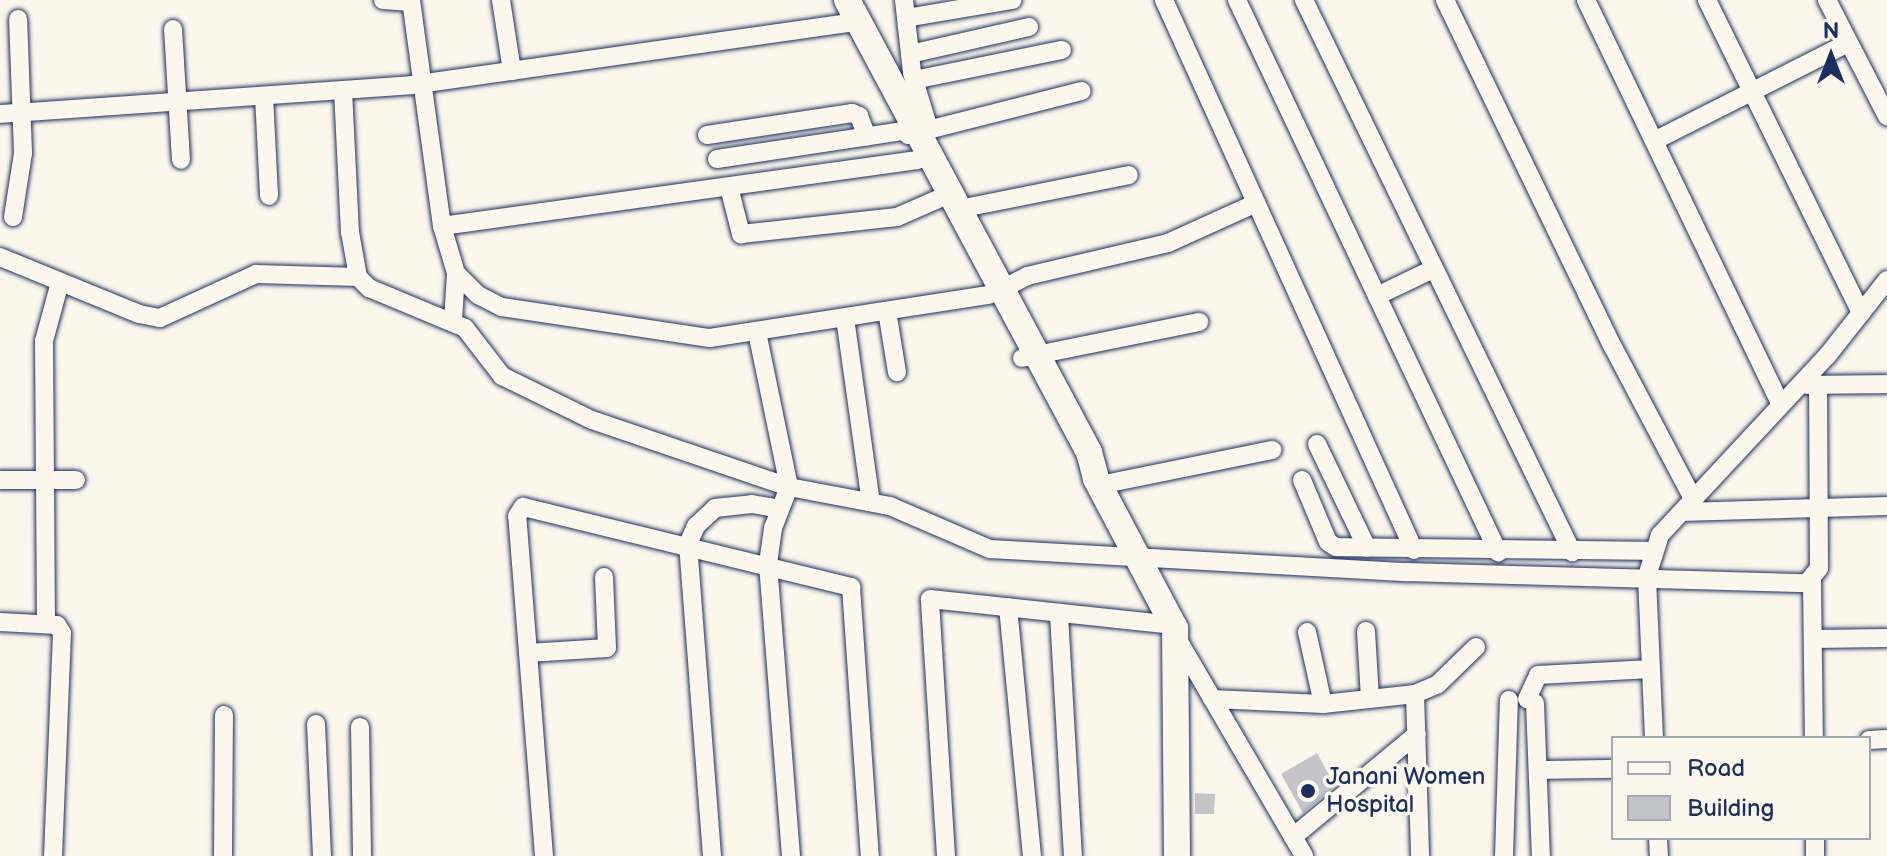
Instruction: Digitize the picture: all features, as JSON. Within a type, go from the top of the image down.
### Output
[{"type":"highway","points":[[833,0],[851,15],[1029,356],[1089,452],[1098,482],[1139,555],[1175,632],[1177,856]]},
{"type":"highway","points":[[913,132],[917,160],[949,204]]},
{"type":"street","points":[[383,0],[411,1],[442,226],[456,273],[453,321]]},
{"type":"street","points":[[501,0],[512,71]]},
{"type":"street","points":[[913,132],[914,80],[905,9],[1012,0]]},
{"type":"street","points":[[1164,0],[1414,550]]},
{"type":"street","points":[[1237,0],[1498,552]]},
{"type":"street","points":[[1304,0],[1572,552]]},
{"type":"street","points":[[1445,0],[1688,506]]},
{"type":"street","points":[[1586,0],[1781,405]]},
{"type":"street","points":[[1707,0],[1861,313]]},
{"type":"street","points":[[1827,0],[1887,116]]},
{"type":"street","points":[[0,114],[422,83],[851,15]]},
{"type":"street","points":[[13,217],[23,153],[18,19]]},
{"type":"street","points":[[910,54],[1029,27]]},
{"type":"street","points":[[173,29],[181,160]]},
{"type":"street","points":[[1654,141],[1848,43]]},
{"type":"street","points":[[914,80],[1062,50]]},
{"type":"street","points":[[343,90],[350,232],[358,277],[369,288],[453,321],[474,337],[493,368],[511,382],[592,420],[789,487],[871,502],[990,549],[1043,556],[1139,555],[1406,572],[1812,581]]},
{"type":"street","points":[[717,159],[913,132],[1082,91]]},
{"type":"street","points":[[264,96],[269,196]]},
{"type":"street","points":[[707,135],[852,113],[859,116],[867,137]]},
{"type":"street","points":[[442,226],[917,160]]},
{"type":"street","points":[[729,187],[741,234],[897,217],[949,204],[1129,175]]},
{"type":"street","points":[[456,273],[478,295],[502,307],[710,338],[995,292],[1027,276],[1168,243],[1256,203]]},
{"type":"street","points":[[0,257],[160,318],[256,274],[358,277]]},
{"type":"street","points":[[1377,296],[1433,269]]},
{"type":"street","points":[[1654,736],[1647,576],[1652,551],[1688,506],[1781,405],[1809,385],[1887,280]]},
{"type":"street","points":[[46,624],[45,328],[60,282]]},
{"type":"street","points":[[887,311],[897,372]]},
{"type":"street","points":[[845,318],[871,502]]},
{"type":"street","points":[[1029,356],[1199,322]]},
{"type":"street","points":[[757,332],[789,487],[779,509],[768,564],[791,856]]},
{"type":"street","points":[[1809,385],[1887,384]]},
{"type":"street","points":[[1809,385],[1821,508],[1819,568],[1812,581],[1814,736]]},
{"type":"street","points":[[1317,444],[1367,548]]},
{"type":"street","points":[[1098,482],[1272,450]]},
{"type":"street","points":[[0,480],[76,480]]},
{"type":"street","points":[[1302,480],[1331,545],[1498,552],[1652,551]]},
{"type":"street","points":[[712,856],[688,544],[696,526],[715,508],[752,504],[779,509]]},
{"type":"street","points":[[1688,506],[1887,506]]},
{"type":"street","points":[[544,856],[518,510],[531,507],[851,587],[870,856]]},
{"type":"street","points":[[528,653],[607,649],[604,577]]},
{"type":"street","points":[[946,856],[928,601],[1008,607],[1175,632],[1304,856]]},
{"type":"street","points":[[1008,607],[1032,856]]},
{"type":"street","points":[[1059,615],[1073,856]]},
{"type":"street","points":[[0,622],[57,625],[62,633],[53,856]]},
{"type":"street","points":[[1366,631],[1370,699]]},
{"type":"street","points":[[1307,632],[1323,704]]},
{"type":"street","points":[[1813,639],[1887,638]]},
{"type":"street","points":[[1212,699],[1323,704],[1415,694],[1438,684],[1476,647]]},
{"type":"street","points":[[1504,856],[1524,701],[1538,675],[1651,669]]},
{"type":"street","points":[[1415,694],[1420,856]]},
{"type":"street","points":[[1524,701],[1538,770],[1541,856]]},
{"type":"street","points":[[223,856],[224,715]]},
{"type":"street","points":[[316,724],[322,856]]},
{"type":"street","points":[[360,727],[362,856]]},
{"type":"street","points":[[1293,837],[1417,734]]},
{"type":"street","points":[[1538,770],[1611,769]]},
{"type":"building","points":[[1317,753],[1335,786],[1303,813],[1281,774]]},
{"type":"building","points":[[1195,793],[1215,794],[1214,814],[1195,814]]},
{"type":"place","name":"Janani Women Hospital","points":[[1308,791]]}]
